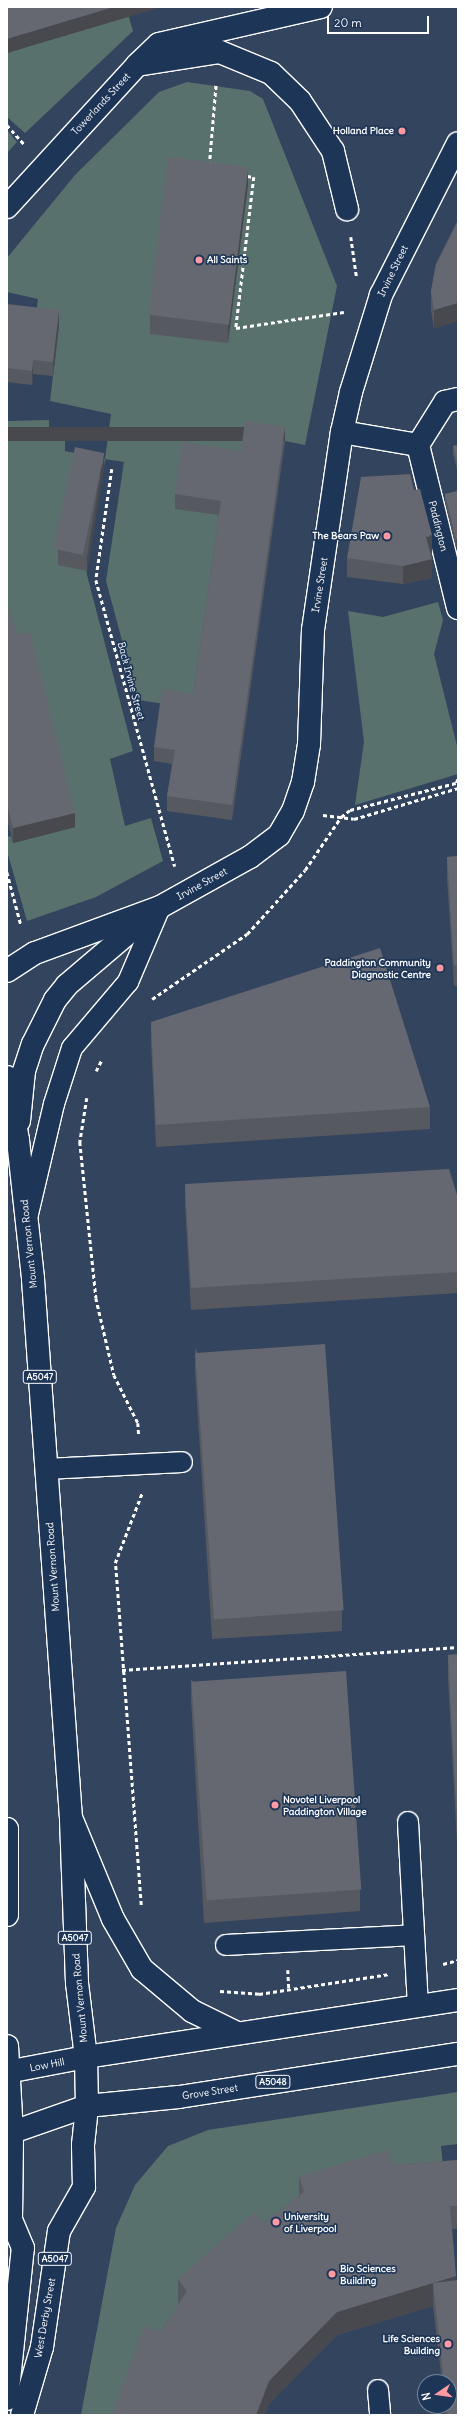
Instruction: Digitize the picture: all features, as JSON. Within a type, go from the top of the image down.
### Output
[{"type":"main road","points":[[137,65],[159,44],[321,7]]},
{"type":"main road","points":[[220,52],[271,73],[300,101],[333,151],[347,209]]},
{"type":"main road","name":"Towerlands Street","points":[[7,207],[137,65],[220,52]]},
{"type":"main road","name":"Irvine Street","points":[[160,906],[250,857],[279,835],[293,811],[303,782],[309,744],[313,630],[342,432],[380,295],[458,143]]},
{"type":"main road","points":[[342,432],[418,445],[445,402],[458,398]]},
{"type":"main road","name":"Paddington","points":[[418,445],[458,608]]},
{"type":"main road","points":[[7,971],[35,953],[160,906]]},
{"type":"main road","points":[[18,1140],[24,1071],[33,1044],[55,1000],[67,985],[160,906]]},
{"type":"main road","name":"Mount Vernon Road","points":[[7,1077],[18,1140],[27,1220],[71,1819],[77,1983],[86,2057]]},
{"type":"main road","points":[[71,1819],[113,1919],[142,1969],[192,2011],[235,2032]]},
{"type":"main road","points":[[7,1829],[7,1915]]},
{"type":"main road","points":[[86,2057],[235,2032],[458,2000]]},
{"type":"main road","name":"A5047","points":[[7,2046],[11,2220],[23,2248],[18,2308],[7,2399]]},
{"type":"main road","name":"Grove Street","points":[[10,2134],[87,2106],[179,2097],[458,2054]]},
{"type":"main road","name":"Low Hill","points":[[8,2072],[86,2057]]},
{"type":"main road","name":"West Derby Street","points":[[22,2415],[42,2347],[60,2231],[84,2187],[82,2145],[87,2106],[86,2057]]},
{"type":"main road","points":[[7,2283],[18,2308]]},
{"type":"lane","points":[[27,1220],[54,1104],[72,1048],[128,982],[160,906]]},
{"type":"lane","points":[[46,1469],[141,1466],[182,1462]]},
{"type":"lane","points":[[408,1822],[418,2006]]},
{"type":"lane","points":[[226,1945],[414,1935]]},
{"type":"lane","points":[[378,2390],[380,2415]]},
{"type":"path","points":[[209,170],[220,52]]},
{"type":"path","points":[[239,175],[254,178],[236,328],[343,313],[346,306]]},
{"type":"path","points":[[347,209],[355,278],[353,285]]},
{"type":"path","points":[[355,278],[380,295]]},
{"type":"path","name":"Back Irvine Street","points":[[112,469],[96,580],[168,846],[185,893]]},
{"type":"path","points":[[149,1001],[247,934],[305,870],[341,818],[350,810],[456,782],[458,778]]},
{"type":"path","points":[[293,811],[354,819],[458,788]]},
{"type":"path","points":[[7,872],[21,925]]},
{"type":"path","points":[[94,1075],[103,1056]]},
{"type":"path","points":[[88,1092],[80,1142],[96,1298],[114,1375],[138,1423],[141,1466],[142,1497],[115,1563],[141,1908]]},
{"type":"path","points":[[122,1670],[458,1647]]},
{"type":"path","points":[[211,1990],[259,1994],[416,1970],[458,1960]]},
{"type":"green space","points":[[128,14],[133,31],[25,133],[7,117],[7,53]]},
{"type":"green space","points":[[187,82],[250,91],[263,99],[337,286],[305,445],[285,441],[230,517],[193,708],[138,700],[106,581],[124,462],[105,459],[111,414],[50,401],[59,325],[35,322],[38,299],[7,292],[7,258],[75,175],[159,92]]},
{"type":"green space","points":[[7,130],[17,142],[7,153]]},
{"type":"green space","points":[[49,420],[49,440],[65,440],[65,451],[105,459],[104,467],[75,462],[87,575],[133,751],[110,759],[125,826],[151,818],[163,861],[96,897],[27,921],[7,851],[7,837],[11,836],[13,843],[75,827],[7,610],[7,421]]},
{"type":"green space","points":[[438,602],[443,620],[434,654],[458,750],[458,774],[355,805],[364,742],[348,611],[383,617]]},
{"type":"green space","points":[[458,2092],[458,2144],[441,2146],[445,2184],[178,2302],[187,2314],[121,2415],[81,2415],[116,2228],[135,2185],[168,2146],[208,2130]]},
{"type":"building","points":[[7,7],[114,7],[7,39]]},
{"type":"building","name":"All Saints","points":[[168,157],[248,167],[229,325],[149,315]]},
{"type":"building","points":[[458,220],[458,303],[434,310],[431,291],[436,264]]},
{"type":"building","points":[[7,304],[59,310],[53,362],[33,360],[32,371],[7,368]]},
{"type":"building","points":[[245,421],[285,427],[232,805],[167,796],[175,750],[154,747],[162,689],[193,694],[221,501],[175,494],[182,442],[241,451]]},
{"type":"building","points":[[458,445],[458,465],[453,446]]},
{"type":"building","points":[[75,447],[104,453],[83,555],[53,549]]},
{"type":"building","name":"The Bears Paw","points":[[410,474],[414,490],[420,489],[432,535],[426,537],[432,559],[403,566],[347,558],[361,477]]},
{"type":"building","points":[[458,491],[458,539],[456,539],[445,494]]},
{"type":"building","points":[[7,602],[17,635],[30,632],[75,813],[13,828],[7,804]]},
{"type":"building","points":[[458,856],[458,965],[454,965],[447,857]]},
{"type":"building","points":[[380,948],[430,1107],[156,1125],[151,1022]]},
{"type":"building","points":[[449,1169],[458,1198],[458,1272],[191,1288],[185,1184]]},
{"type":"building","points":[[325,1344],[344,1610],[214,1619],[195,1353]]},
{"type":"building","points":[[458,1654],[458,1838],[448,1655]]},
{"type":"building","name":"Novotel Liverpool Paddington Village","points":[[346,1671],[361,1889],[207,1900],[191,1682]]},
{"type":"building","name":"Bio Sciences Building","points":[[388,2150],[393,2165],[458,2160],[458,2206],[450,2206],[456,2276],[337,2312],[269,2381],[256,2415],[112,2415],[144,2326],[160,2332],[187,2291],[178,2279],[254,2212],[264,2223],[304,2192],[299,2176]]},
{"type":"building","name":"Life Sciences Building","points":[[458,2280],[458,2415],[448,2415],[457,2414],[457,2374],[443,2374],[433,2283]]},
{"type":"place","name":"Holland Place","points":[[402,131]]},
{"type":"place","name":"All Saints","points":[[199,260]]},
{"type":"place","name":"The Bears Paw","points":[[387,536]]},
{"type":"place","name":"Paddington Community Diagnostic Centre","points":[[440,968]]},
{"type":"place","name":"Novotel Liverpool Paddington Village","points":[[275,1805]]},
{"type":"place","name":"University of Liverpool","points":[[276,2222]]},
{"type":"place","name":"Bio Sciences Building","points":[[332,2274]]},
{"type":"place","name":"Life Sciences Building","points":[[448,2344]]}]
